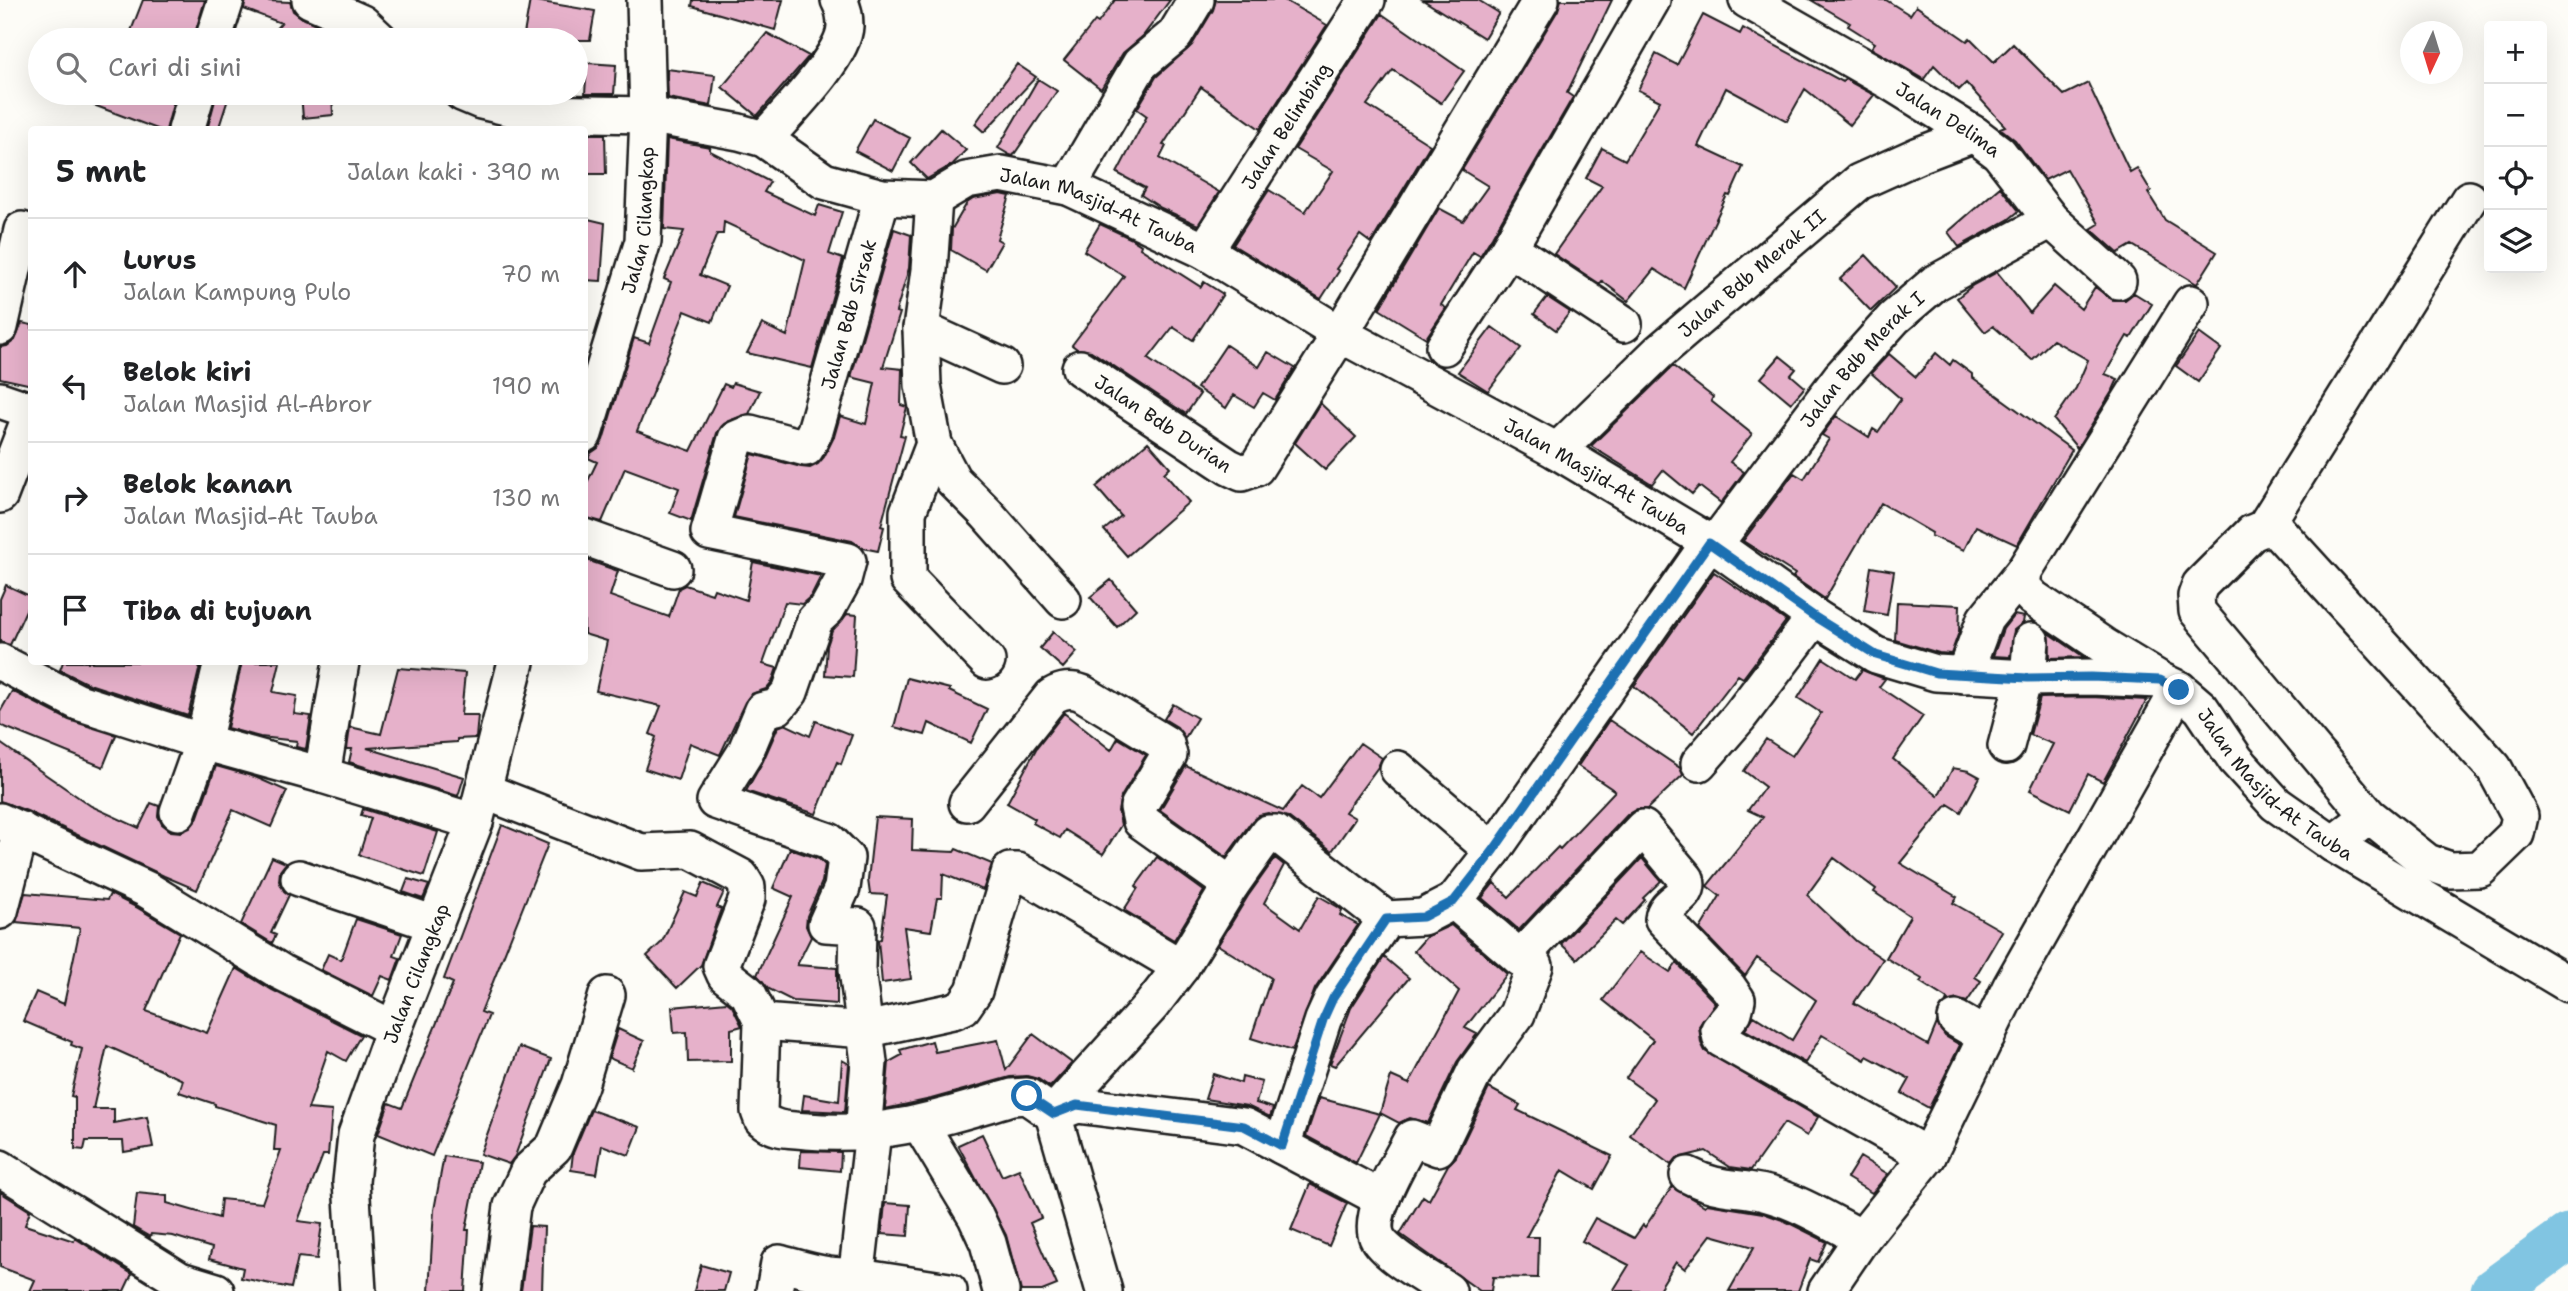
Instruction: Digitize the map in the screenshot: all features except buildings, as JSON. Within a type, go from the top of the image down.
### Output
[{"type":"street","points":[[217,28],[226,0]]},
{"type":"street","points":[[310,0],[362,23],[367,28]]},
{"type":"street","name":"Jalan Cilangkap","points":[[588,407],[598,340],[643,241],[648,116],[645,0]]},
{"type":"street","points":[[764,139],[824,70],[836,50],[845,28],[839,0]]},
{"type":"street","points":[[1068,187],[1140,64],[1175,35],[1196,0]]},
{"type":"street","name":"Jalan Belimbing","points":[[1205,251],[1367,0]]},
{"type":"street","points":[[1340,334],[1541,0]]},
{"type":"street","points":[[1444,347],[1509,248],[1652,0]]},
{"type":"street","name":"Jalan Delima","points":[[1747,0],[1887,80],[1974,134],[1999,153],[2051,220],[2118,281]]},
{"type":"street","points":[[187,126],[193,105]]},
{"type":"street","points":[[498,105],[532,113],[648,116],[739,132],[764,139],[824,181],[882,197],[934,199],[929,270],[920,329],[923,385],[934,444],[953,480],[1063,600]]},
{"type":"street","name":"Jalan Bdb Merak II","points":[[1557,451],[1659,352],[1859,182],[1974,134]]},
{"type":"street","name":"Jalan Masjid-At Tauba","points":[[934,199],[966,180],[1001,174],[1068,187],[1205,251],[1340,334],[1557,451],[1712,544],[1815,617],[1876,655],[1936,673],[2026,678],[2091,677],[2169,685],[2201,708],[2236,760],[2276,804],[2333,844],[2568,984]]},
{"type":"street","name":"Jalan Bdb Sirsak","points":[[865,1030],[857,970],[858,926],[826,924],[842,888],[846,858],[829,841],[715,801],[745,753],[763,710],[777,708],[790,692],[815,620],[827,609],[844,580],[848,561],[709,532],[736,439],[750,433],[806,448],[815,431],[882,197]]},
{"type":"street","points":[[2264,528],[2469,199]]},
{"type":"street","name":"Jalan Bdb Merak I","points":[[1454,901],[1493,851],[1712,544],[1840,378],[1894,318],[1935,283],[2051,220]]},
{"type":"street","points":[[0,327],[18,228]]},
{"type":"street","points":[[1509,248],[1625,324]]},
{"type":"street","points":[[1964,675],[1985,619],[2024,571],[2191,303]]},
{"type":"street","points":[[920,329],[1002,366]]},
{"type":"street","name":"Jalan Bdb Durian","points":[[1080,368],[1242,473],[1256,468],[1340,334]]},
{"type":"street","points":[[0,400],[28,410]]},
{"type":"street","points":[[0,495],[28,422]]},
{"type":"street","points":[[934,444],[908,512],[908,579],[988,661]]},
{"type":"street","points":[[2264,528],[2277,530],[2494,768],[2520,816],[2516,834],[2480,869],[2450,870],[2427,862],[2369,816],[2197,611],[2196,596],[2200,585],[2252,533],[2264,528]]},
{"type":"street","points":[[588,538],[673,569]]},
{"type":"street","points":[[1826,1291],[1862,1238],[1928,1156],[2011,986],[2169,685],[2104,646],[2033,598],[2022,586],[2024,571]]},
{"type":"street","points":[[1699,763],[1815,617]]},
{"type":"street","points":[[2006,746],[2026,678],[2031,641]]},
{"type":"street","points":[[0,662],[78,702],[203,742],[322,775],[480,806],[641,852],[690,850],[741,877],[747,887],[747,899],[721,966],[725,975],[746,990],[762,1022],[762,1119],[775,1128],[868,1132],[920,1124],[1012,1097],[1027,1096],[1054,1114],[1104,1291]]},
{"type":"street","points":[[178,812],[203,742],[221,665]]},
{"type":"street","points":[[322,775],[340,665]]},
{"type":"street","name":"Jalan Cilangkap","points":[[358,1291],[351,1182],[356,1135],[480,806],[515,665]]},
{"type":"street","points":[[968,803],[1052,696],[1062,690],[1073,690],[1166,744],[1169,755],[1138,807],[1141,821],[1231,884]]},
{"type":"street","points":[[1398,769],[1493,851]]},
{"type":"street","points":[[2333,844],[2369,816]]},
{"type":"street","points":[[0,911],[10,826],[146,889],[281,972],[394,1030]]},
{"type":"street","points":[[1520,958],[1643,828],[1688,884],[1685,893],[1667,907],[1663,919],[1728,987],[1737,1000],[1734,1012],[1719,1030],[1721,1039],[1928,1156]]},
{"type":"street","points":[[1054,1114],[1151,1006],[1181,967],[1231,884],[1268,833],[1276,833],[1386,919],[1423,917],[1454,901],[1520,958],[1535,966],[1517,1014],[1475,1071],[1438,1148],[1412,1138],[1382,1199],[1375,1222],[1377,1238],[1387,1250],[1448,1291]]},
{"type":"street","points":[[762,1022],[865,1030],[963,1007],[974,991],[1010,871],[1018,871],[1181,967]]},
{"type":"street","points":[[299,878],[435,924]]},
{"type":"street","points":[[1282,1146],[1323,1020],[1333,998],[1386,919]]},
{"type":"street","points":[[501,1291],[512,1206],[528,1171],[554,1147],[580,1085],[607,995]]},
{"type":"street","points":[[1956,1019],[1987,1037]]},
{"type":"street","points":[[852,1276],[857,1272],[860,1261],[868,1132],[869,1062],[865,1030]]},
{"type":"street","points":[[1054,1114],[1077,1105],[1244,1126],[1382,1199]]},
{"type":"street","points":[[920,1124],[988,1242],[990,1289]]},
{"type":"street","points":[[0,1168],[180,1280],[216,1291]]},
{"type":"street","points":[[1688,1175],[1723,1189],[1746,1190],[1797,1205],[1862,1238]]},
{"type":"street","points":[[774,1291],[779,1263],[841,1277],[852,1276],[949,1291]]},
{"type":"waterway","points":[[2494,1291],[2568,1237]]},
{"type":"route","points":[[1027,1096],[1054,1114],[1077,1105],[1244,1126],[1282,1146],[1323,1020],[1333,998],[1386,919],[1423,917],[1454,901],[1493,851],[1709,543],[1815,617],[1876,655],[1936,673],[2028,678],[2160,680],[2179,690]]}]
